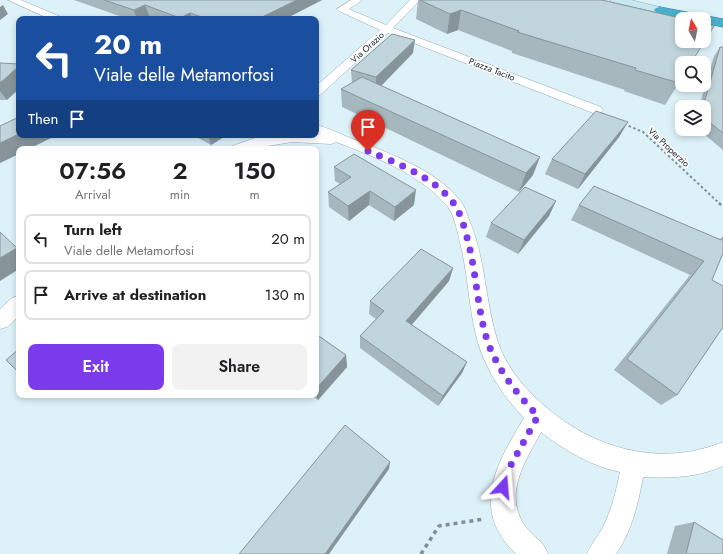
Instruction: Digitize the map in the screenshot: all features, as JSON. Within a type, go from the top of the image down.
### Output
[{"type":"highway","points":[[660,10],[675,14]]},
{"type":"highway","points":[[660,10],[723,23]]},
{"type":"highway","points":[[711,23],[723,26]]},
{"type":"main road","points":[[616,0],[660,10]]},
{"type":"street","points":[[13,0],[51,16]]},
{"type":"street","name":"Piazza Tacito","points":[[357,0],[342,9],[387,29],[597,110]]},
{"type":"street","name":"Via Orazio","points":[[319,89],[387,29],[415,0]]},
{"type":"street","points":[[319,129],[407,168],[442,190],[456,206],[466,234],[476,279],[484,329],[491,351],[502,373],[518,396],[538,416],[565,436],[599,454],[634,464],[658,467],[685,466],[714,459],[723,454]]},
{"type":"street","points":[[243,143],[260,138]]},
{"type":"street","points":[[243,143],[292,138],[315,138],[334,140],[355,145]]},
{"type":"street","points":[[0,321],[16,307]]},
{"type":"street","points":[[535,554],[521,544],[512,531],[502,501],[503,487],[507,472],[538,416]]},
{"type":"street","points":[[600,554],[612,537],[624,507],[634,464]]},
{"type":"path","name":"Via Properzio","points":[[597,110],[607,117],[643,132],[723,207]]},
{"type":"path","points":[[420,554],[438,526],[506,516]]},
{"type":"building","points":[[104,0],[297,0],[264,16],[198,16],[190,13],[184,16],[175,16],[145,5],[134,10]]},
{"type":"building","points":[[420,0],[602,0],[675,17],[675,48],[700,48],[695,56],[675,56],[675,82],[635,70],[636,68],[517,32],[519,31],[461,10],[450,14]]},
{"type":"building","points":[[392,34],[415,40],[376,77],[351,70]]},
{"type":"building","points":[[720,47],[723,47],[723,133],[711,124],[711,100],[705,100],[707,92],[711,92],[711,79]]},
{"type":"building","points":[[0,63],[16,64],[16,69],[0,83]]},
{"type":"building","points":[[362,77],[540,157],[526,173],[341,89]]},
{"type":"building","points":[[596,111],[628,122],[585,174],[552,159]]},
{"type":"building","points":[[16,118],[16,135],[0,143],[0,126]]},
{"type":"building","points":[[354,154],[416,190],[395,207],[370,191],[348,206],[328,192],[351,177],[334,167]]},
{"type":"building","points":[[594,186],[721,240],[723,237],[723,253],[712,280],[723,286],[723,327],[677,395],[627,359],[704,261],[579,205]]},
{"type":"building","points":[[525,187],[556,201],[524,240],[491,223]]},
{"type":"building","points":[[0,232],[16,249],[0,258]]},
{"type":"building","points":[[421,249],[453,268],[406,321],[467,362],[443,396],[360,336],[384,311],[370,301]]},
{"type":"building","points":[[319,336],[346,355],[319,386]]},
{"type":"building","points":[[16,352],[16,370],[6,360]]},
{"type":"building","points":[[345,425],[390,462],[325,554],[239,554]]},
{"type":"building","points":[[694,522],[723,540],[723,554],[686,554]]},
{"type":"route","points":[[368,151],[407,168],[442,190],[456,206],[466,234],[476,279],[484,329],[491,351],[502,373],[518,396],[538,416],[507,472],[503,487]]}]
